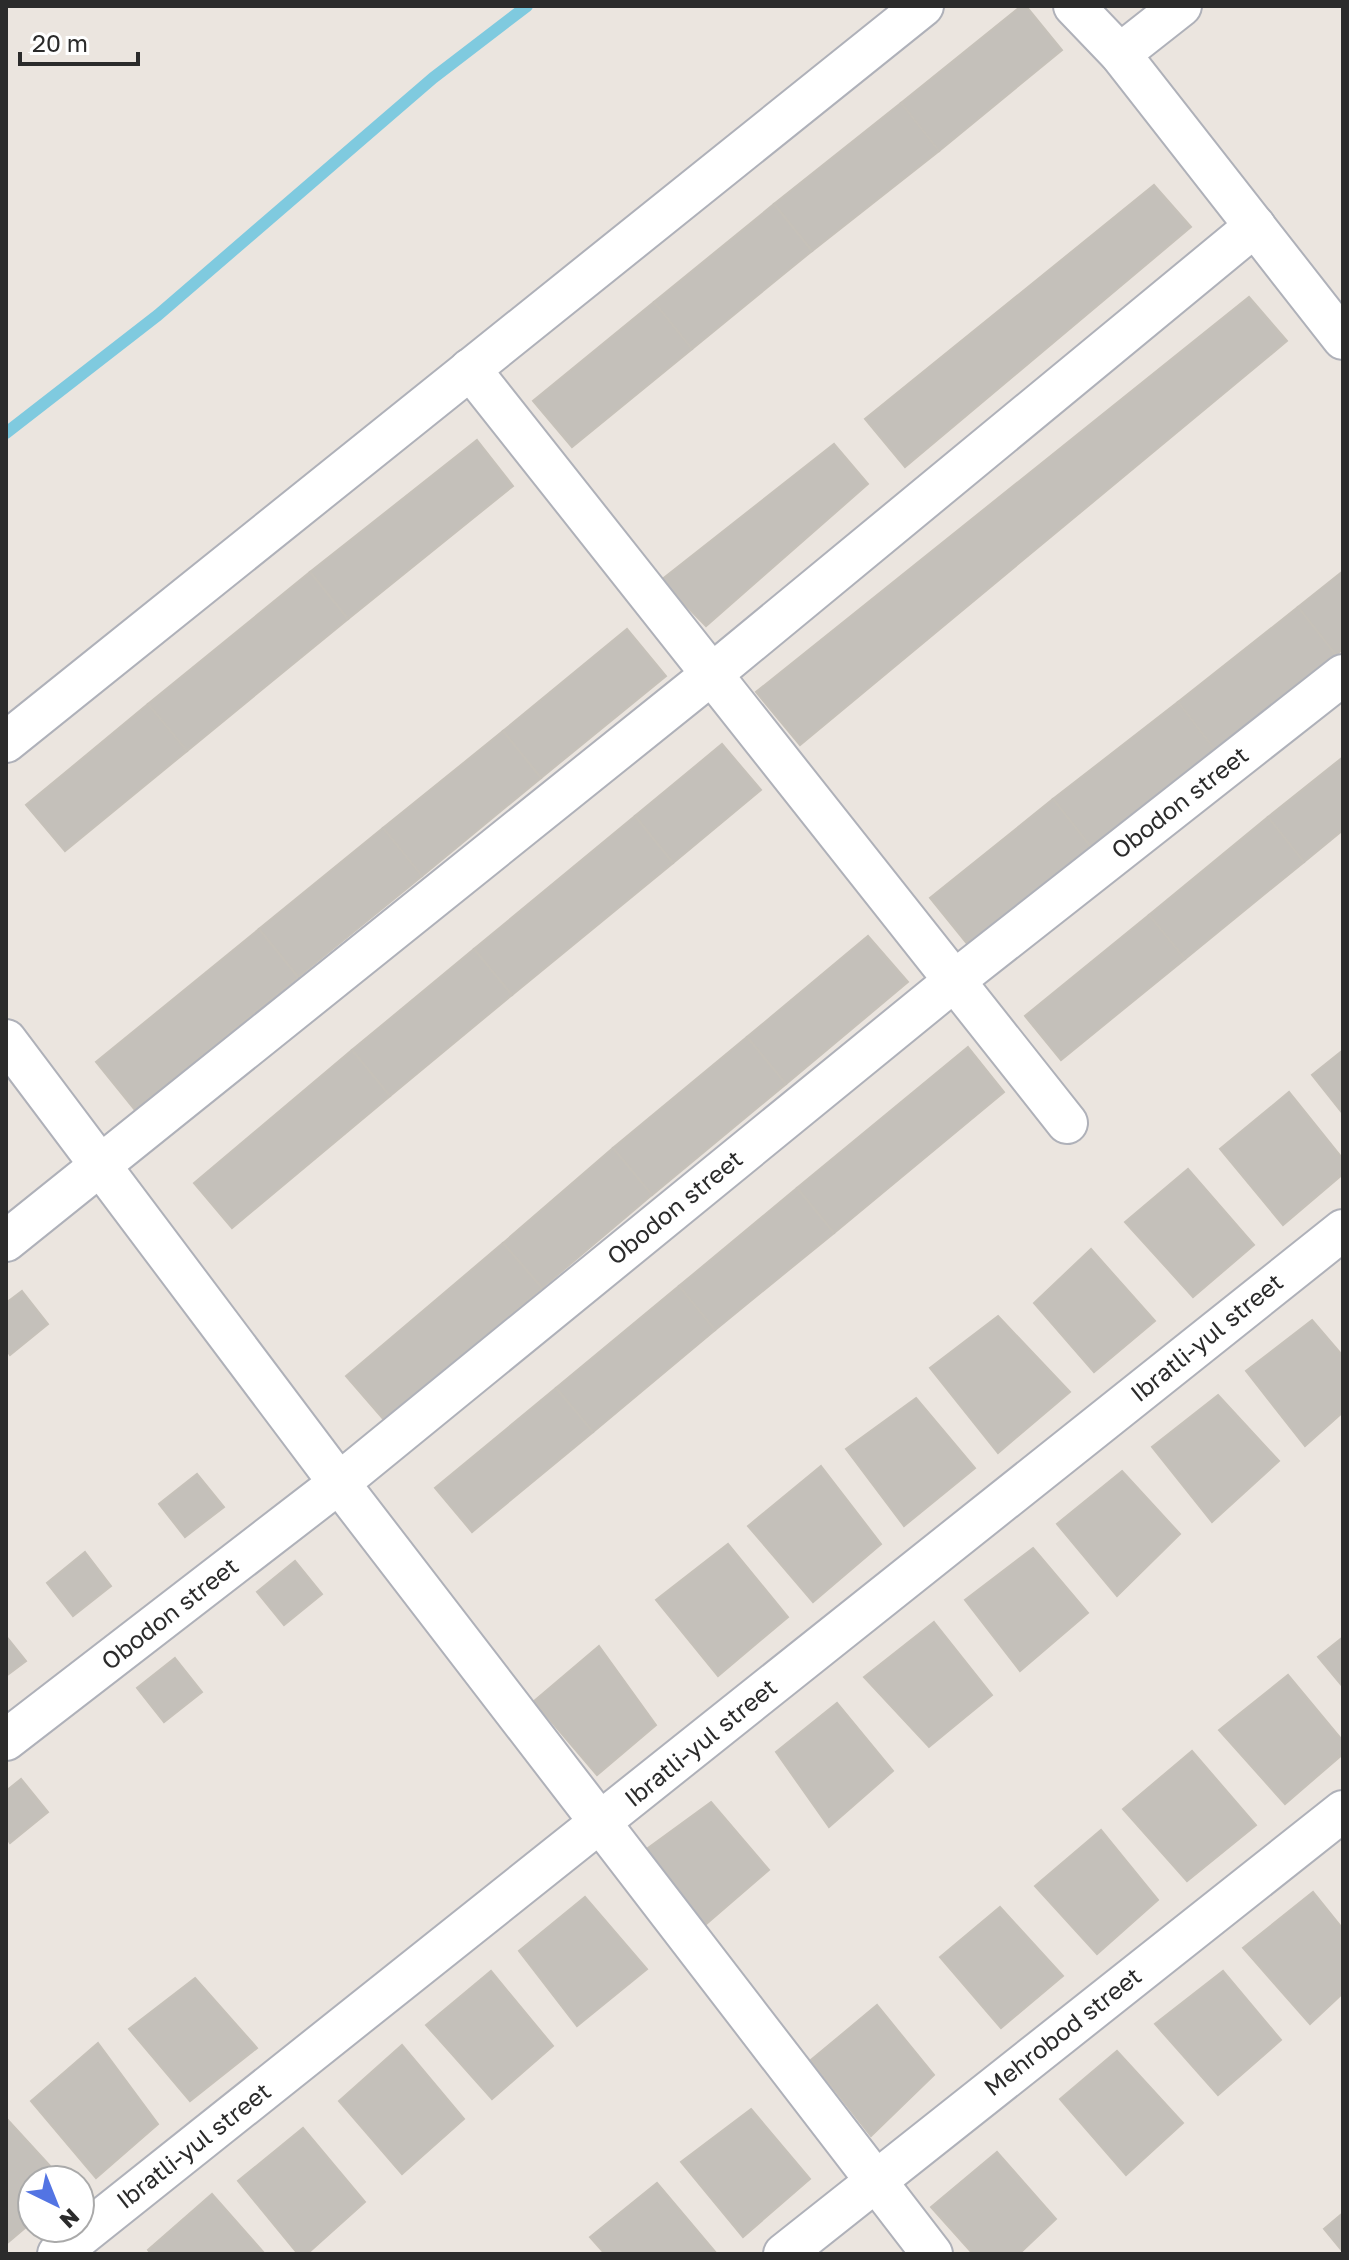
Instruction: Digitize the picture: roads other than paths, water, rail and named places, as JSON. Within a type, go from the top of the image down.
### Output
[{"type":"street","points":[[6,742],[923,6]]},
{"type":"street","points":[[1074,6],[1120,54],[1343,339]]},
{"type":"street","points":[[1120,54],[1181,6]]},
{"type":"street","points":[[6,1241],[712,674],[1255,226]]},
{"type":"street","points":[[470,369],[1067,1123]]},
{"type":"street","name":"Obodon street","points":[[6,1740],[339,1483],[954,981],[1343,675]]},
{"type":"street","points":[[6,1040],[103,1165],[339,1483],[932,2254]]},
{"type":"street","name":"Ibratli-yul street","points":[[58,2254],[1343,1230]]},
{"type":"street","name":"Mehrobod street","points":[[784,2254],[1343,1811]]},
{"type":"waterway","points":[[6,433],[158,315],[433,78],[527,6]]}]
